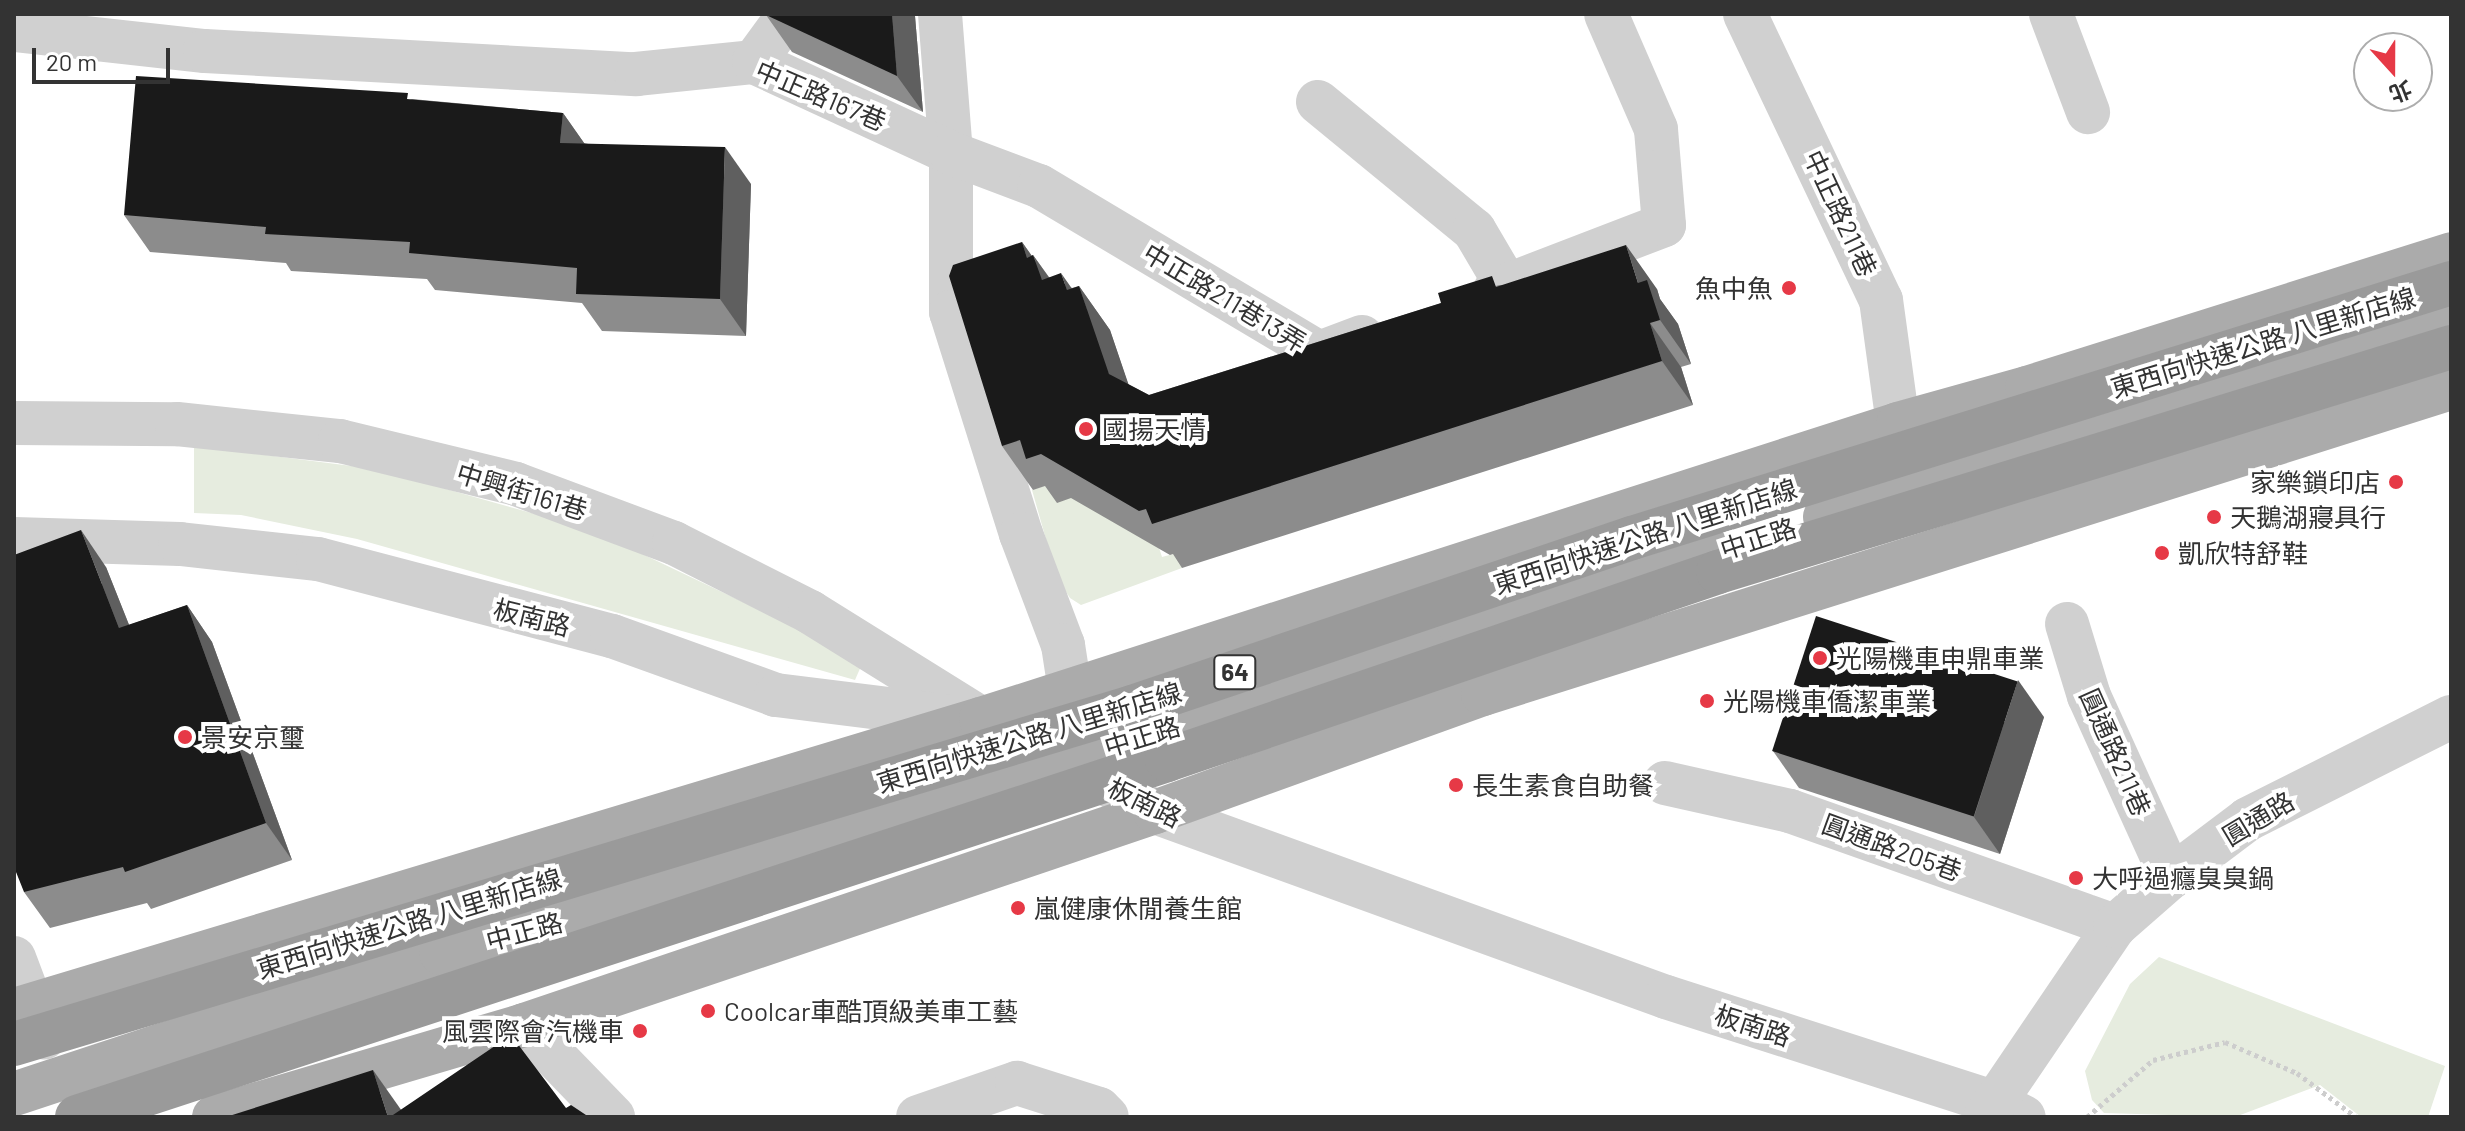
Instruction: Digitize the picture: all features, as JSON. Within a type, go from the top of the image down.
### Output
[{"type":"highway","name":"東西向快速公路 八里新店線","points":[[14,1044],[1132,707],[1632,538],[2451,283]]},
{"type":"highway","name":"64","points":[[69,1105],[1152,765],[1718,572],[2451,347]]},
{"type":"main road","points":[[24,1007],[981,719],[1898,424],[2451,254]]},
{"type":"main road","name":"中正路","points":[[14,1094],[69,1105],[441,953],[549,926],[1066,760],[1459,625],[1691,559],[2451,316]]},
{"type":"main road","points":[[214,1117],[524,1025],[1155,812],[1483,694],[2451,388]]},
{"type":"street","points":[[754,62],[789,14]]},
{"type":"street","points":[[940,14],[951,153],[951,312],[1021,534],[1063,645],[1070,690],[1066,760]]},
{"type":"street","points":[[1449,307],[1664,225],[1656,129],[1606,14]]},
{"type":"street","name":"中正路211巷","points":[[1745,14],[1881,300],[1898,424]]},
{"type":"street","points":[[2051,14],[2088,112]]},
{"type":"street","name":"中正路167巷","points":[[14,30],[205,51],[636,74],[754,62],[951,153]]},
{"type":"street","points":[[1318,102],[1474,230],[1507,286]]},
{"type":"street","name":"中正路211巷13弄","points":[[951,153],[1039,186],[1319,353],[1406,322]]},
{"type":"street","name":"中興街161巷","points":[[14,423],[177,424],[340,441],[516,484],[674,543],[810,612],[981,719]]},
{"type":"street","name":"板南路","points":[[14,539],[180,544],[318,559],[612,636],[776,695],[981,719],[1066,760],[1155,812],[1666,997],[2002,1112]]},
{"type":"street","name":"圓通路211巷","points":[[2067,624],[2089,696],[2171,877]]},
{"type":"street","name":"圓通路","points":[[2002,1112],[2115,926],[2171,877],[2248,819],[2451,717]]},
{"type":"street","name":"圓通路205巷","points":[[1665,783],[1790,811],[2115,926]]},
{"type":"street","points":[[14,958],[24,1007],[69,1105]]},
{"type":"street","points":[[524,1025],[613,1117]]},
{"type":"street","points":[[918,1117],[1017,1083],[1099,1109],[1107,1117]]},
{"type":"path","points":[[2087,1117],[2153,1060],[2225,1042],[2297,1073],[2356,1117]]},
{"type":"shaded area","points":[[194,446],[375,469],[592,530],[856,656],[862,664],[855,680],[357,539],[241,515],[194,513]]},
{"type":"shaded area","points":[[1050,484],[1153,529],[1162,557],[1177,553],[1182,568],[1081,605],[1070,598],[1057,578],[1032,490]]},
{"type":"shaded area","points":[[2159,957],[2445,1066],[2428,1117],[2361,1117],[2320,1085],[2235,1117],[2104,1113],[2092,1100],[2085,1071],[2130,984]]},
{"type":"building","points":[[892,14],[897,76],[766,15]]},
{"type":"building","points":[[136,76],[408,93],[407,99],[563,113],[560,143],[725,147],[720,299],[576,294],[577,268],[409,253],[410,242],[265,234],[266,227],[124,215]]},
{"type":"building","points":[[1022,242],[1027,258],[1033,255],[1042,280],[1061,273],[1067,290],[1079,286],[1109,374],[1149,395],[1441,303],[1438,293],[1492,276],[1496,287],[1626,245],[1638,283],[1647,280],[1660,320],[1650,323],[1662,361],[1152,524],[1146,509],[1139,511],[1041,454],[1026,459],[1020,440],[1002,446],[949,276],[953,265]]},
{"type":"building","points":[[81,530],[119,628],[187,605],[266,823],[125,872],[123,867],[24,892],[14,867],[14,555]]},
{"type":"building","points":[[1816,616],[2018,682],[1974,817],[1772,751]]},
{"type":"building","points":[[511,1035],[566,1108],[571,1105],[589,1117],[390,1117]]},
{"type":"building","points":[[373,1070],[388,1117],[226,1117]]},
{"type":"place","name":"魚中魚","points":[[1789,288]]},
{"type":"place","name":"國揚天情","points":[[1086,429]]},
{"type":"place","name":"家樂鎖印店","points":[[2396,482]]},
{"type":"place","name":"天鵝湖寢具行","points":[[2214,517]]},
{"type":"place","name":"凱欣特舒鞋","points":[[2162,553]]},
{"type":"place","name":"光陽機車申鼎車業","points":[[1820,658]]},
{"type":"place","name":"光陽機車僑潔車業","points":[[1707,701]]},
{"type":"place","name":"景安京璽","points":[[185,737]]},
{"type":"place","name":"長生素食自助餐","points":[[1456,785]]},
{"type":"place","name":"大呼過癮臭臭鍋","points":[[2076,878]]},
{"type":"place","name":"嵐健康休閒養生館","points":[[1018,908]]},
{"type":"place","name":"Coolcar車酷頂級美車工藝","points":[[708,1011]]},
{"type":"place","name":"風雲際會汽機車","points":[[640,1031]]}]
